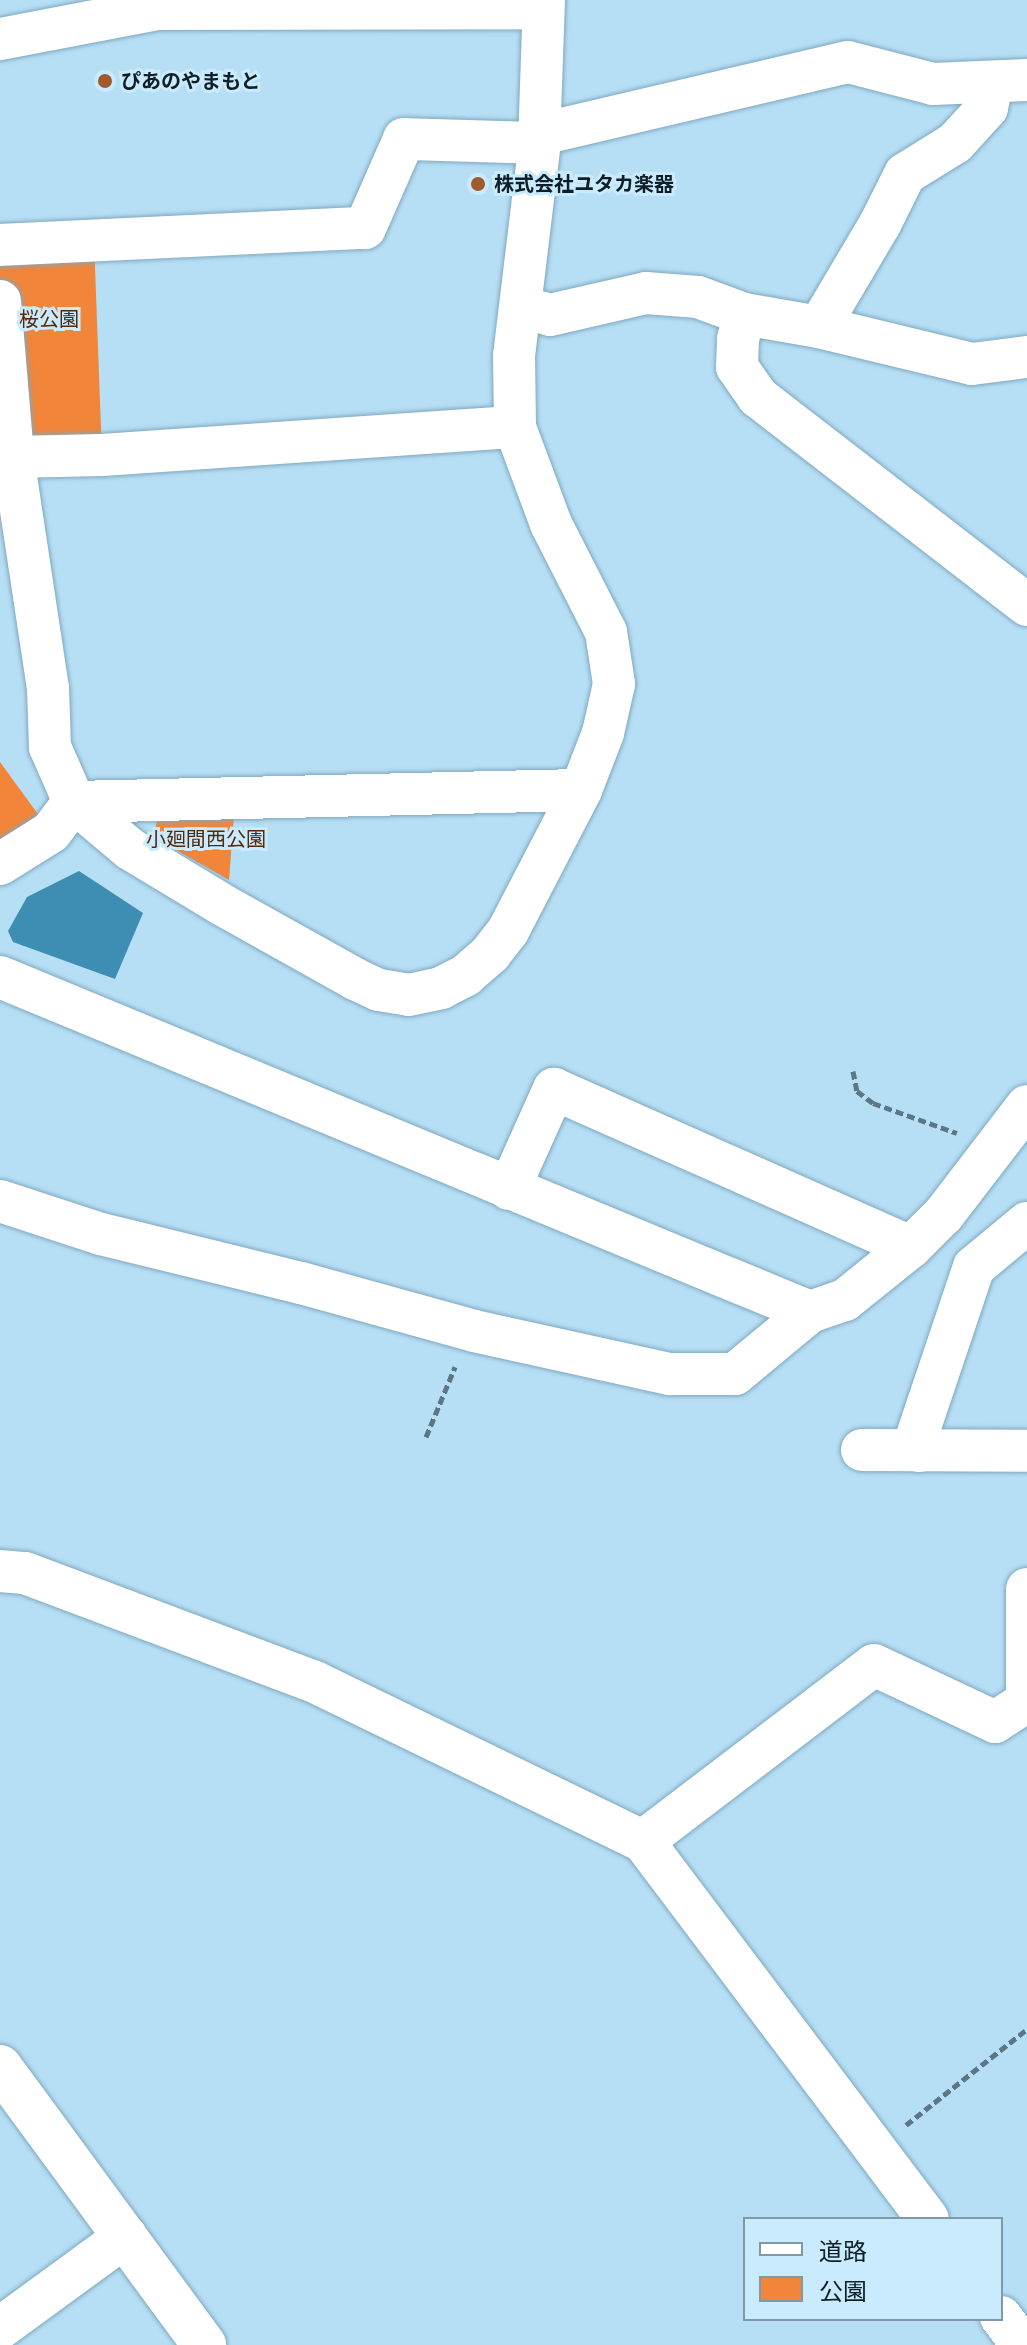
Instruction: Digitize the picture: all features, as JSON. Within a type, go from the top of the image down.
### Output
[{"type":"street","points":[[0,39],[157,9],[544,4],[539,143],[514,356],[515,427],[551,524],[606,632],[614,684],[603,733],[581,790],[508,931],[490,954],[466,975],[441,988],[409,995],[379,990],[221,904],[130,849],[74,802],[50,747],[48,688],[13,457],[0,301]]},
{"type":"street","points":[[539,143],[541,134],[848,62],[933,84],[1010,82]]},
{"type":"street","points":[[819,327],[880,224],[905,174],[955,143],[1010,82]]},
{"type":"street","points":[[0,245],[365,228],[404,139],[539,143]]},
{"type":"street","points":[[521,307],[550,315],[646,293],[698,297],[744,314],[819,327],[972,364],[1027,357]]},
{"type":"street","points":[[744,314],[738,339],[737,367],[758,397],[1027,605]]},
{"type":"street","points":[[13,457],[102,455],[515,427]]},
{"type":"street","points":[[74,802],[581,790]]},
{"type":"street","points":[[0,864],[51,832],[74,802]]},
{"type":"street","points":[[0,977],[810,1312]]},
{"type":"street","points":[[509,1189],[554,1089],[911,1247]]},
{"type":"street","points":[[0,1201],[101,1234],[301,1283],[474,1331],[670,1374],[735,1374],[810,1312],[845,1300],[911,1247],[944,1214],[1027,1106]]},
{"type":"street","points":[[919,1451],[918,1433],[974,1267],[1027,1223]]},
{"type":"street","points":[[862,1450],[1027,1451]]},
{"type":"street","points":[[0,1571],[25,1573],[315,1682],[643,1841],[926,2217]]},
{"type":"street","points":[[643,1841],[874,1665],[995,1722],[1027,1702],[1027,1589]]},
{"type":"street","points":[[0,2067],[204,2345]]},
{"type":"street","points":[[0,2328],[126,2236]]},
{"type":"street","points":[[1003,2320],[1022,2345]]},
{"type":"path","points":[[853,1071],[857,1091],[873,1103],[996,1147]]},
{"type":"path","points":[[426,1437],[455,1366],[474,1331]]},
{"type":"path","points":[[876,2150],[1027,2029]]},
{"type":"green space","name":"桜公園","points":[[94,240],[102,455],[13,457],[0,315],[0,245]]},
{"type":"green space","points":[[0,762],[51,832],[0,864]]},
{"type":"green space","name":"小廻間西公園","points":[[159,813],[234,815],[229,880],[153,837]]},
{"type":"water","points":[[79,871],[143,913],[115,979],[13,942],[8,931],[27,897]]},
{"type":"place","name":"ぴあのやまもと","points":[[105,81]]},
{"type":"place","name":"株式会社ユタカ楽器","points":[[478,184]]}]
